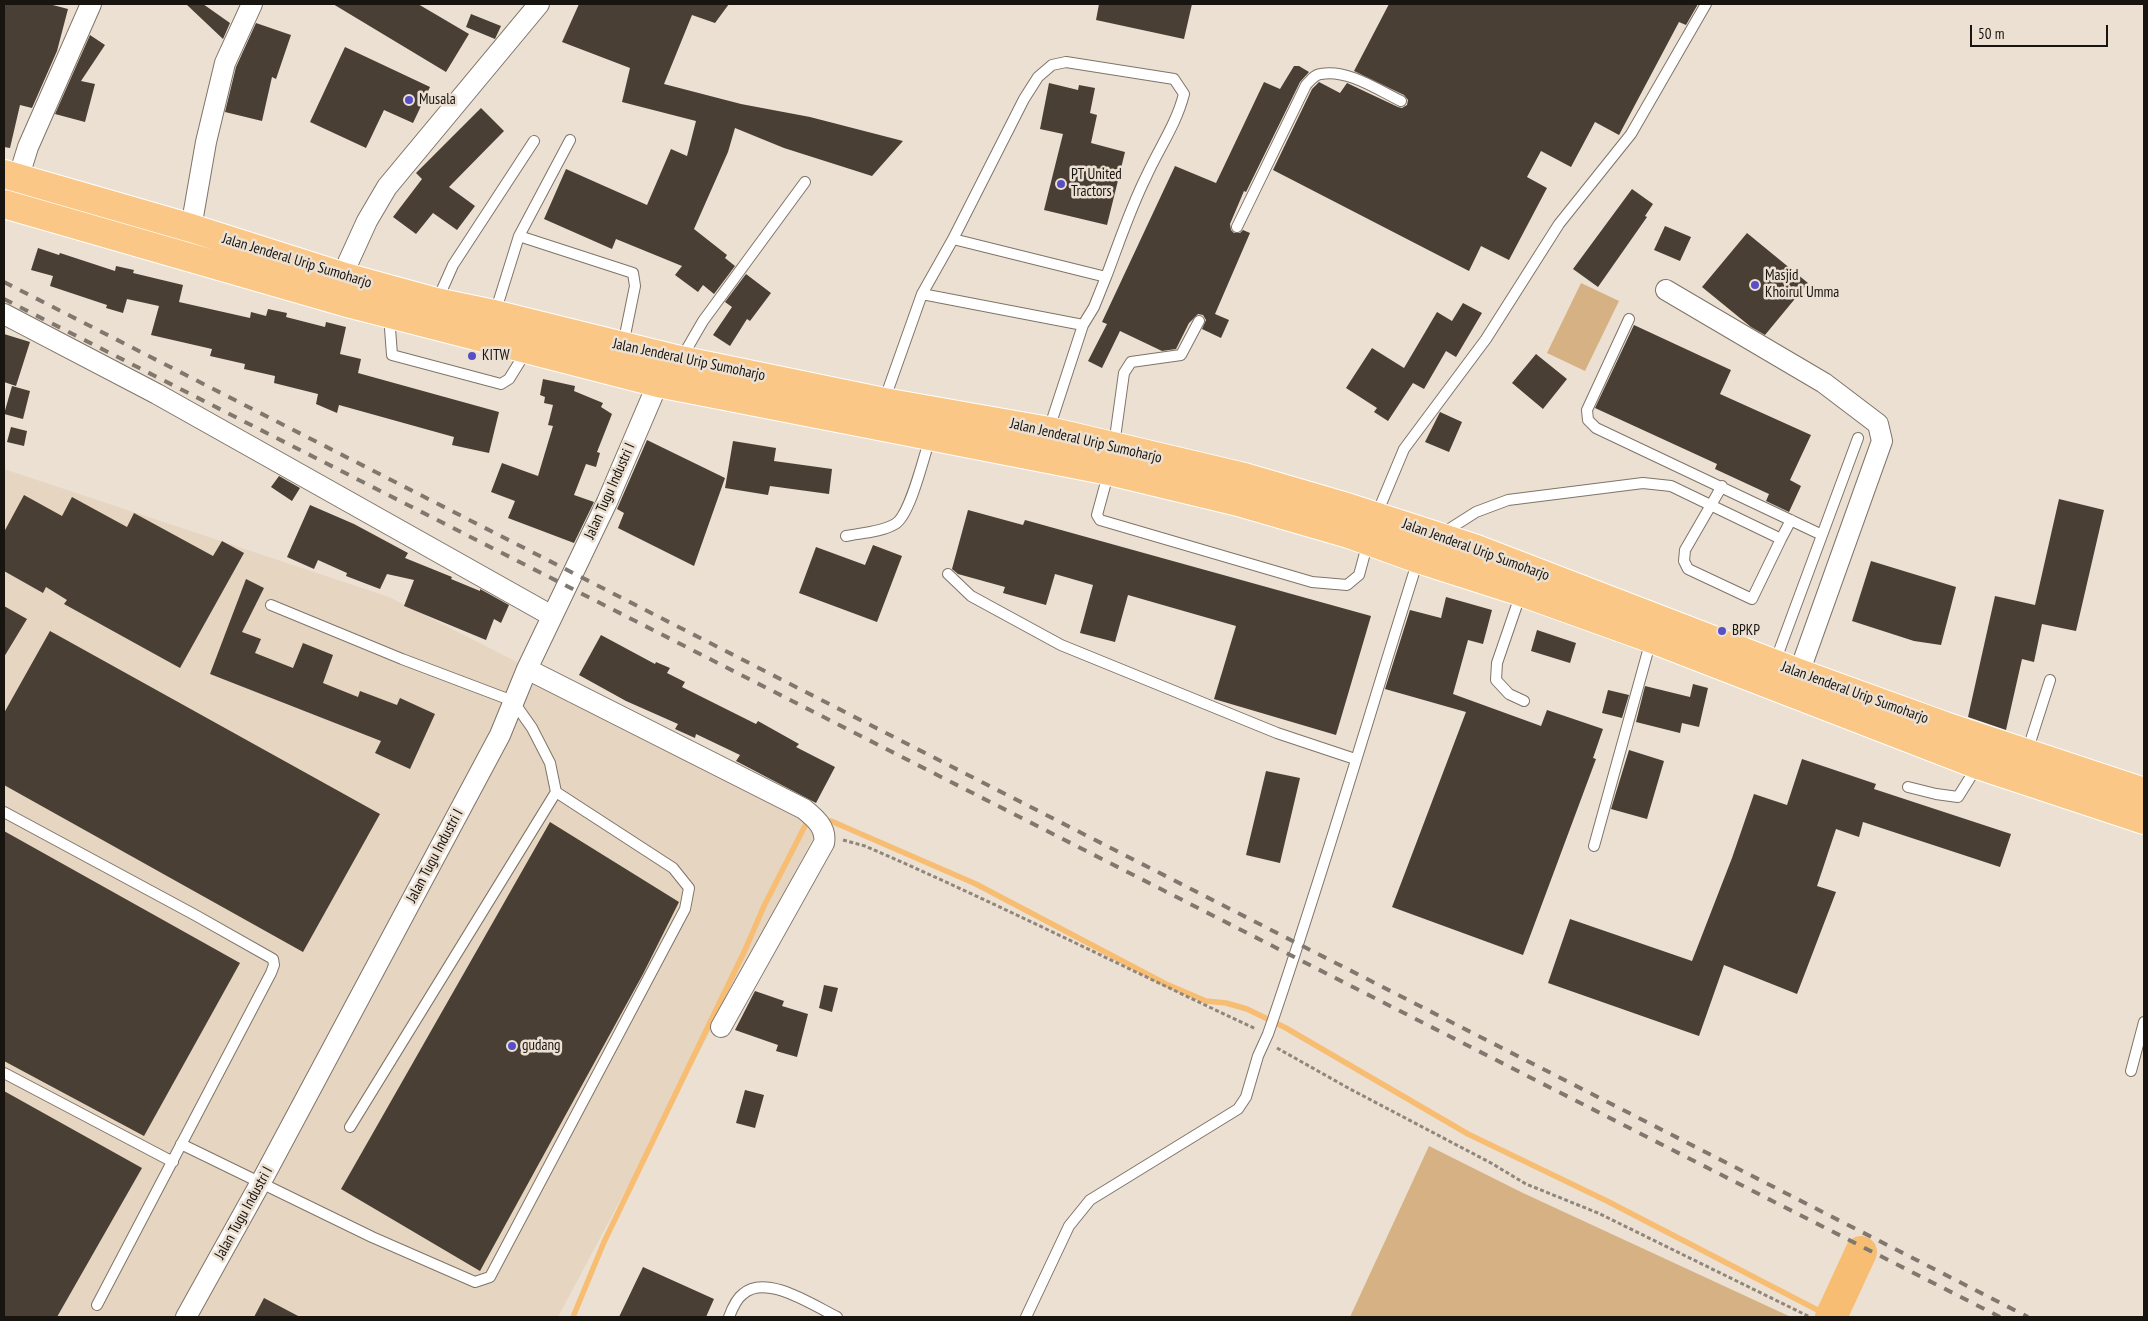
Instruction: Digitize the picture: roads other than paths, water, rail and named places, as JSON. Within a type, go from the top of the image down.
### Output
[{"type":"highway","name":"Jalan Jenderal Urip Sumoharjo","points":[[11,177],[191,228],[345,277],[436,302],[494,314],[680,360],[884,402],[1049,431],[1112,459],[1242,503],[1372,528],[1439,536],[1944,726],[2144,792]]},
{"type":"highway","name":"Jalan Jenderal Urip Sumoharjo","points":[[4,204],[389,314],[658,383],[931,435],[1112,459]]},
{"type":"highway","name":"Jalan Jenderal Urip Sumoharjo","points":[[1372,528],[1418,559],[1521,592],[1652,639],[1978,764],[2144,820]]},
{"type":"street","points":[[11,177],[28,147],[91,4]]},
{"type":"street","points":[[191,228],[206,142],[225,63],[252,4]]},
{"type":"street","points":[[345,277],[346,267],[366,221],[387,187],[538,4]]},
{"type":"street","points":[[1666,290],[1824,383],[1878,424],[1882,441],[1787,668]]},
{"type":"street","points":[[4,314],[182,408],[552,616]]},
{"type":"street","name":"Jalan Tugu Industri I","points":[[186,1317],[261,1182],[500,735],[527,669],[607,502],[658,383]]},
{"type":"street","points":[[527,669],[804,809],[811,815],[825,834],[824,843],[721,1027]]},
{"type":"lane","points":[[1199,321],[1181,355],[1131,362],[1124,373],[1112,459],[1097,515],[1100,520],[1312,582],[1347,585],[1359,575],[1372,528],[1404,449],[1486,339],[1559,224],[1631,134],[1706,4]]},
{"type":"lane","points":[[884,402],[922,294],[953,239],[1024,99],[1038,77],[1052,65],[1066,62],[1174,79],[1184,94],[1176,122],[1153,161],[1133,203],[1094,307],[1083,324],[1049,431]]},
{"type":"lane","points":[[1237,227],[1306,85],[1311,79],[1320,73],[1345,75],[1401,101]]},
{"type":"lane","points":[[494,314],[519,236],[570,140]]},
{"type":"lane","points":[[436,302],[453,265],[534,141]]},
{"type":"lane","points":[[680,360],[703,321],[805,182]]},
{"type":"lane","points":[[519,236],[633,273],[636,286],[623,346]]},
{"type":"lane","points":[[953,239],[1106,277]]},
{"type":"lane","points":[[922,294],[1083,324]]},
{"type":"lane","points":[[389,314],[392,355],[501,384],[509,379],[528,349]]},
{"type":"lane","points":[[1629,319],[1587,410],[1588,420],[1596,428],[1822,535]]},
{"type":"lane","points":[[846,536],[893,525],[900,521],[911,499],[931,435]]},
{"type":"lane","points":[[1787,668],[1822,535],[1858,438]]},
{"type":"lane","points":[[1026,1317],[1069,1226],[1090,1200],[1238,1109],[1246,1097],[1258,1056],[1268,1034],[1315,896],[1355,759],[1418,559],[1439,536],[1476,512],[1508,500],[1643,483],[1672,486],[1781,539]]},
{"type":"lane","points":[[1722,486],[1686,550],[1684,561],[1688,568],[1694,572],[1748,598],[1752,598],[1791,520]]},
{"type":"lane","points":[[948,574],[972,596],[1061,645],[1277,733],[1355,759]]},
{"type":"lane","points":[[1521,592],[1497,663],[1496,680],[1508,694],[1524,702]]},
{"type":"lane","points":[[271,605],[402,659],[513,701],[532,728],[550,763],[556,792],[350,1127]]},
{"type":"lane","points":[[1594,846],[1652,639]]},
{"type":"lane","points":[[2027,752],[2050,680]]},
{"type":"lane","points":[[1908,787],[1958,797],[1978,764]]},
{"type":"lane","points":[[182,1144],[372,1238],[475,1282],[490,1277],[685,909],[689,888],[673,868],[556,792]]},
{"type":"lane","points":[[4,812],[274,959],[271,973],[97,1305]]},
{"type":"lane","points":[[2131,1070],[2144,1022]]},
{"type":"lane","points":[[4,1073],[173,1162]]},
{"type":"lane","points":[[729,1317],[742,1294],[752,1288],[764,1287],[780,1289],[837,1317]]},
{"type":"waterway","points":[[821,821],[831,821],[976,884],[1166,984],[1206,1001],[1226,1003],[1247,1009],[1286,1028],[1468,1134],[1607,1201],[1831,1317]]},
{"type":"waterway","points":[[573,1317],[604,1242],[745,950],[764,906],[807,822],[812,822]]},
{"type":"waterway","points":[[1831,1317],[1861,1252]]},
{"type":"railway","points":[[4,282],[2028,1317]]},
{"type":"railway","points":[[4,299],[2000,1317]]},
{"type":"place","name":"Musala","points":[[409,100]]},
{"type":"place","name":"PT United Tractors","points":[[1061,184]]},
{"type":"place","name":"Masjid Khoirul Umma","points":[[1755,285]]},
{"type":"place","name":"KITW","points":[[472,356]]},
{"type":"place","name":"BPKP","points":[[1722,631]]},
{"type":"place","name":"gudang","points":[[512,1046]]}]
